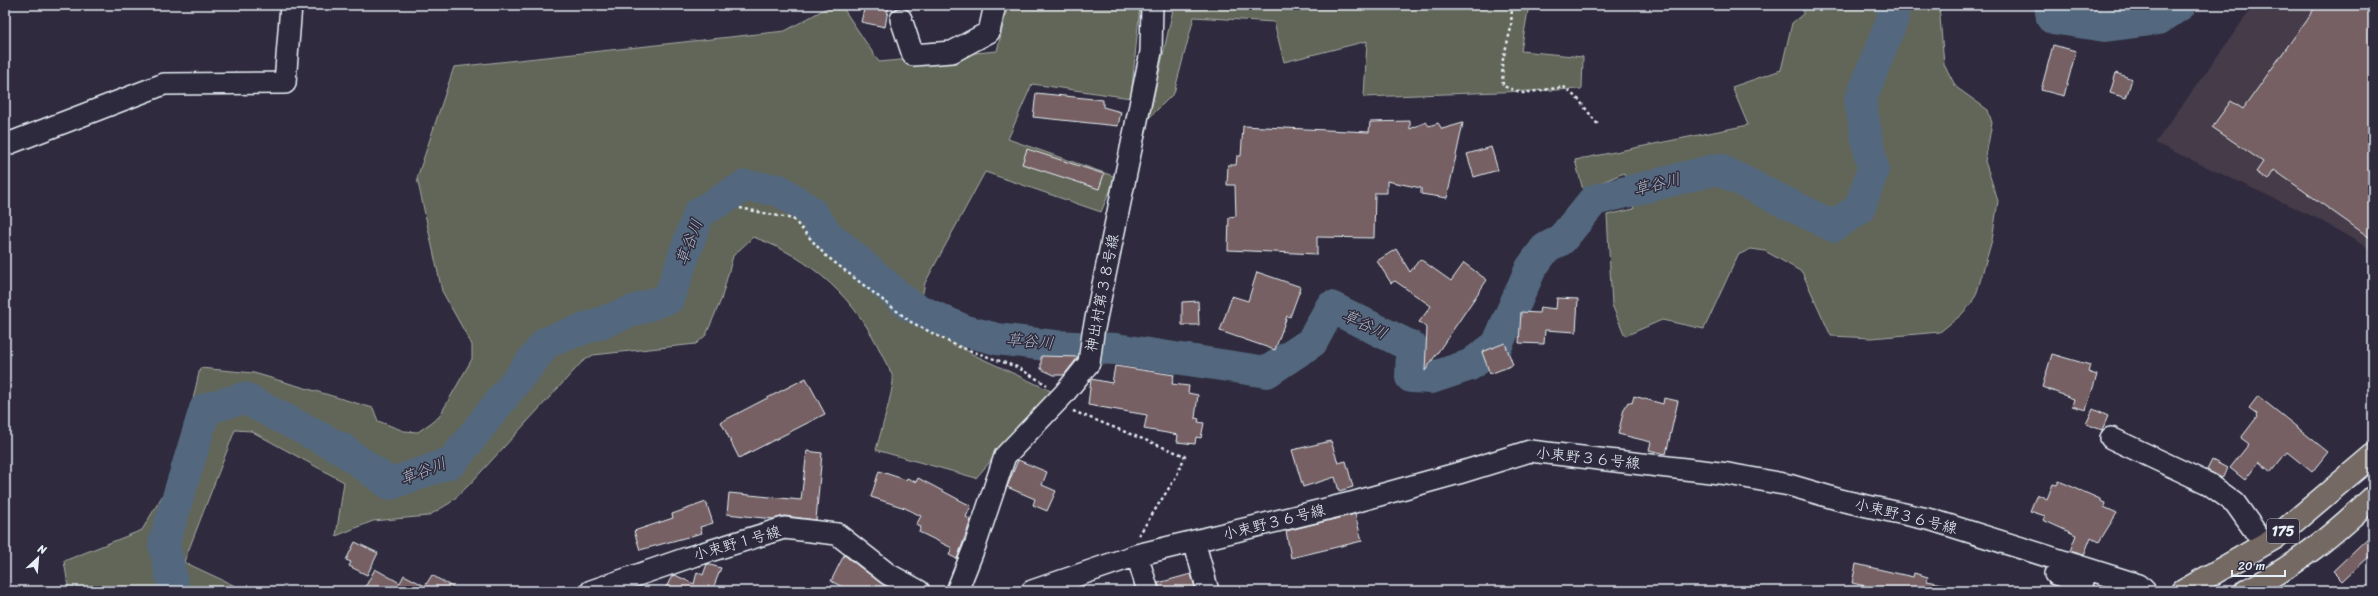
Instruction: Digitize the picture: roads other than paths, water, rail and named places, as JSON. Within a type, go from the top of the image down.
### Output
[{"type":"highway","name":"175","points":[[2183,591],[2264,544],[2307,511],[2373,455]]},
{"type":"highway","name":"175","points":[[2246,591],[2292,566],[2333,535],[2373,497]]},
{"type":"street","points":[[5,145],[164,84],[285,83],[291,5]]},
{"type":"street","points":[[901,19],[913,55],[952,52],[989,32],[995,5]]},
{"type":"street","name":"神出村第３８号線","points":[[957,591],[976,543],[1005,456],[1064,394],[1089,363],[1093,333],[1151,52],[1152,5]]},
{"type":"street","points":[[2111,438],[2209,484],[2235,503],[2264,544]]},
{"type":"street","name":"小束野３６号線","points":[[1032,591],[1130,557],[1350,503],[1459,473],[1530,451],[1728,474],[1789,485],[1844,501],[1932,520],[2139,585],[2145,591]]},
{"type":"street","name":"小束野１号線","points":[[591,591],[687,558],[784,528],[837,534],[888,574],[919,591]]},
{"type":"street","points":[[1194,541],[1208,591]]},
{"type":"street","points":[[2035,552],[2041,570],[2082,582],[2083,591]]},
{"type":"street","points":[[1130,557],[1148,591]]},
{"type":"waterway","name":"草谷川","points":[[174,591],[164,543],[205,409],[244,398],[342,449],[390,484],[452,462],[547,342],[669,298],[699,213],[745,186],[779,190],[810,211],[827,234],[910,306],[966,331],[997,339],[1055,346],[1116,349],[1267,372],[1312,342],[1331,307],[1412,347],[1411,377],[1431,378],[1470,365],[1497,345],[1531,268],[1545,249],[1561,240],[1594,200],[1718,169],[1833,226],[1859,209],[1873,170],[1860,101],[1893,18],[1892,5]]},
{"type":"waterway","name":"草谷川","points":[[2050,5],[2052,18],[2105,26],[2159,19],[2180,5]]}]
